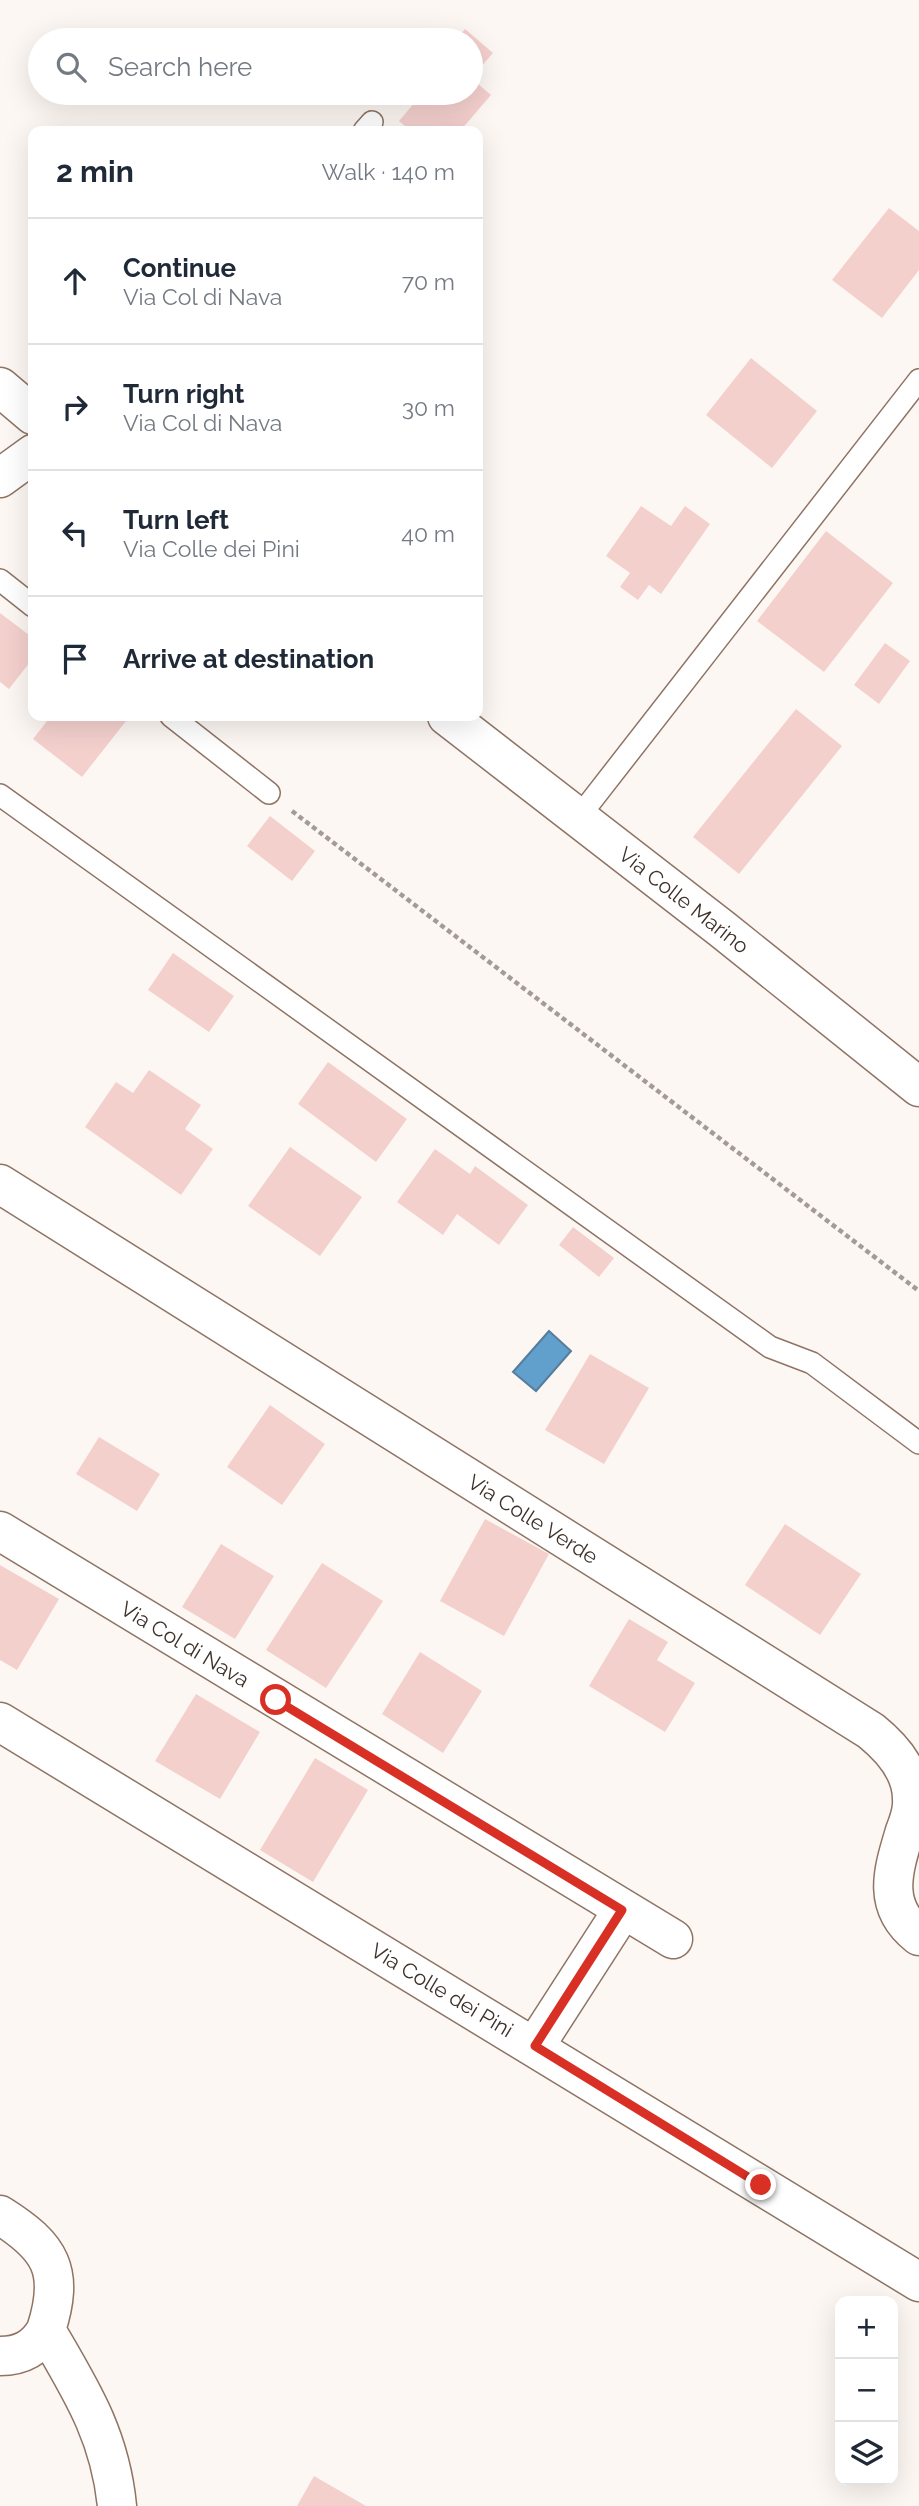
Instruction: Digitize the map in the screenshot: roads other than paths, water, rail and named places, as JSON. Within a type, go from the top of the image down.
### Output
[{"type":"street","points":[[0,387],[28,411]]},
{"type":"street","points":[[0,478],[28,458]]},
{"type":"street","name":"Via Colle Marino","points":[[453,721],[722,929],[919,1087]]},
{"type":"street","name":"Via Colle Verde","points":[[0,1184],[871,1731],[896,1756],[911,1786],[911,1815],[896,1864],[894,1900],[901,1917],[919,1936]]},
{"type":"street","name":"Via Col di Nava","points":[[0,1531],[673,1939]]},
{"type":"street","name":"Via Colle dei Pini","points":[[0,1722],[919,2282]]},
{"type":"street","points":[[535,2046],[622,1910]]},
{"type":"street","points":[[0,2215],[34,2238],[51,2267],[55,2300],[46,2330],[37,2345],[10,2356],[0,2356]]},
{"type":"street","points":[[46,2330],[97,2423],[109,2455],[117,2506]]},
{"type":"lane","points":[[579,818],[919,380]]},
{"type":"lane","points":[[0,580],[28,602]]},
{"type":"lane","points":[[178,721],[270,793]]},
{"type":"lane","points":[[0,795],[770,1347],[812,1363],[919,1443]]},
{"type":"water","points":[[549,1331],[571,1351],[536,1391],[513,1372]]}]
